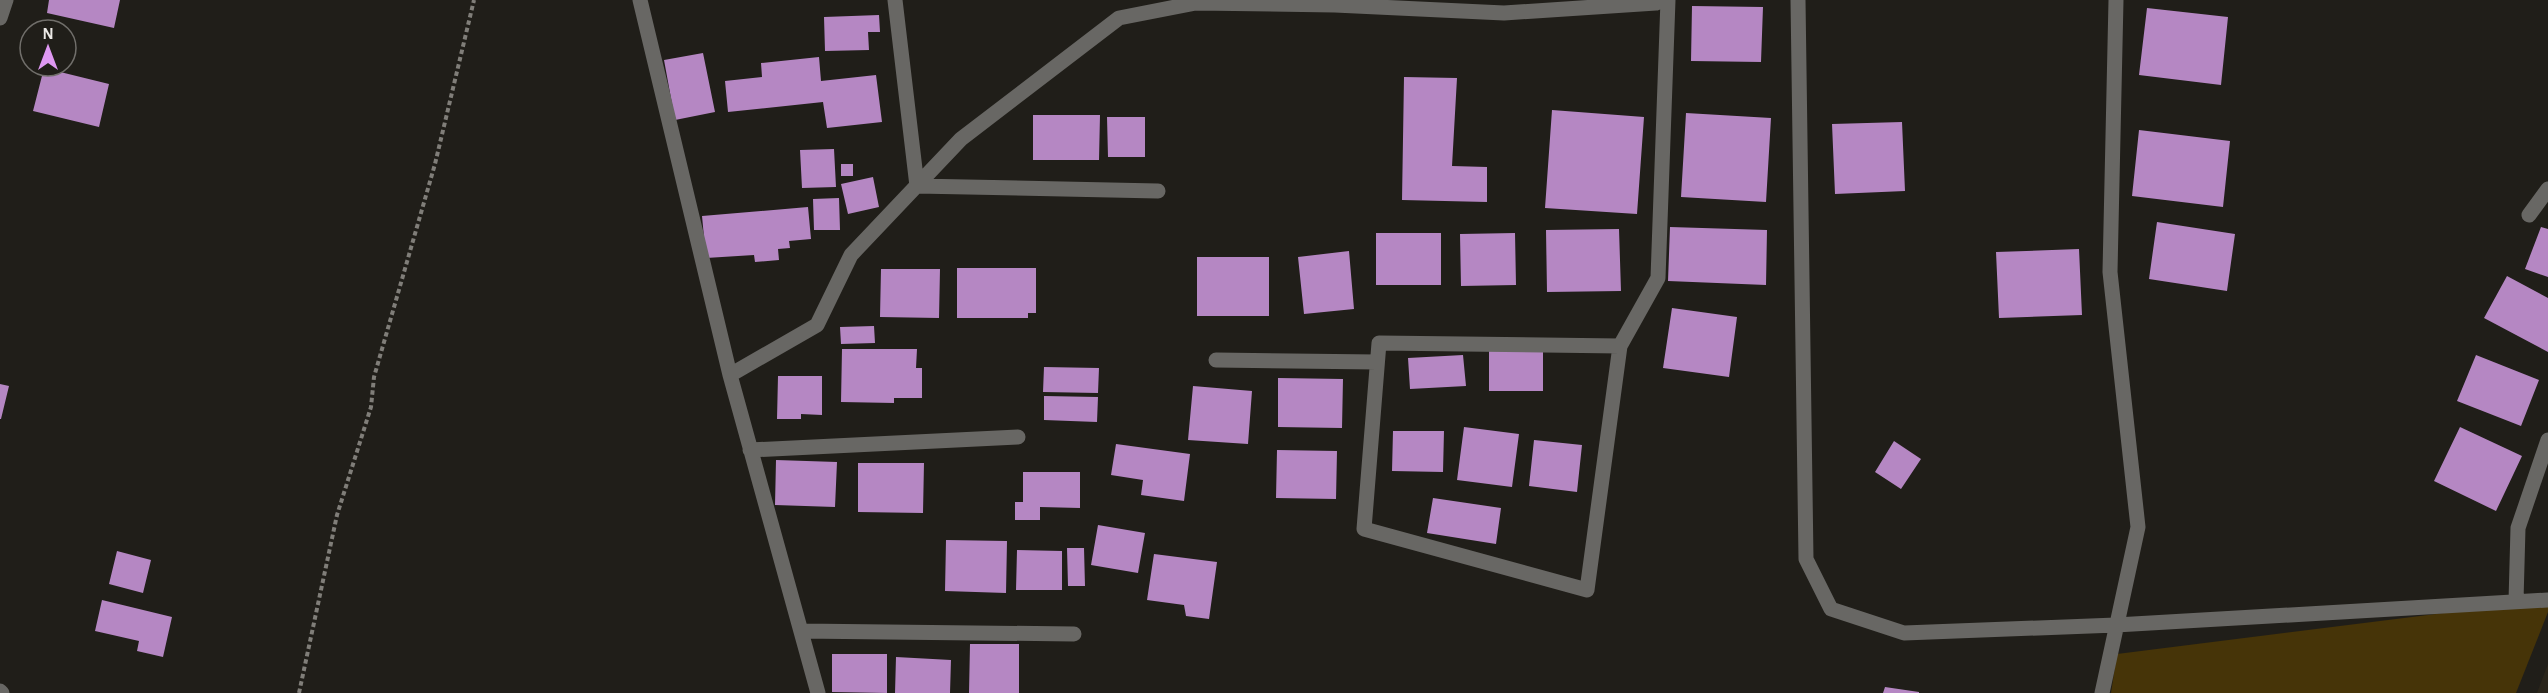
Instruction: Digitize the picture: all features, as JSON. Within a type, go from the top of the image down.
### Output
[{"type":"street","points":[[0,18],[6,0]]},
{"type":"street","points":[[640,0],[730,375],[818,693]]},
{"type":"street","points":[[895,0],[917,186]]},
{"type":"street","points":[[730,375],[817,325],[851,255],[961,139],[1119,18],[1196,3],[1335,5],[1504,13],[1656,3],[1663,0]]},
{"type":"street","points":[[1620,346],[1379,343],[1364,529],[1587,590],[1620,346],[1658,278],[1668,0]]},
{"type":"street","points":[[1798,0],[1806,559],[1831,609],[1904,633],[2116,625],[2548,600]]},
{"type":"street","points":[[2102,693],[2138,527],[2110,272],[2116,0]]},
{"type":"street","points":[[917,186],[1158,191]]},
{"type":"street","points":[[2529,215],[2548,189]]},
{"type":"street","points":[[1216,360],[1377,362]]},
{"type":"street","points":[[750,450],[1018,437]]},
{"type":"street","points":[[2516,601],[2518,528],[2548,440]]},
{"type":"street","points":[[801,632],[1074,634]]},
{"type":"path","points":[[299,693],[337,515],[371,407],[374,377],[435,164],[474,0]]},
{"type":"shaded area","points":[[2548,600],[2548,612],[2516,693],[2111,693],[2117,654]]},
{"type":"shaded area","points":[[2548,664],[2548,693],[2537,693]]},
{"type":"building","points":[[49,0],[120,0],[114,28],[78,20],[78,18],[47,13]]},
{"type":"building","points":[[1692,6],[1763,7],[1761,62],[1691,61]]},
{"type":"building","points":[[2147,8],[2228,17],[2221,85],[2139,75]]},
{"type":"building","points":[[879,15],[880,32],[868,32],[869,50],[825,51],[824,17]]},
{"type":"building","points":[[703,53],[715,112],[675,120],[664,60]]},
{"type":"building","points":[[819,57],[821,81],[876,75],[882,122],[827,128],[823,102],[728,112],[725,81],[762,77],[761,63]]},
{"type":"building","points":[[78,76],[109,84],[99,127],[33,111],[41,78]]},
{"type":"building","points":[[1404,77],[1457,78],[1452,166],[1487,167],[1487,202],[1402,200]]},
{"type":"building","points":[[1552,110],[1644,117],[1637,214],[1545,208]]},
{"type":"building","points":[[1686,113],[1771,118],[1766,202],[1681,197]]},
{"type":"building","points":[[1033,115],[1100,115],[1099,160],[1033,160]]},
{"type":"building","points":[[1107,117],[1145,117],[1145,157],[1108,157]]},
{"type":"building","points":[[1902,122],[1905,191],[1835,194],[1832,124]]},
{"type":"building","points":[[2139,130],[2230,141],[2223,207],[2132,196]]},
{"type":"building","points":[[834,149],[836,187],[802,188],[800,150]]},
{"type":"building","points":[[841,164],[853,164],[853,176],[841,176]]},
{"type":"building","points":[[873,177],[879,207],[848,214],[841,184]]},
{"type":"building","points":[[839,198],[840,230],[814,230],[813,199]]},
{"type":"building","points":[[808,207],[811,239],[789,241],[790,248],[778,249],[779,260],[755,262],[754,255],[706,258],[702,216]]},
{"type":"building","points":[[2157,222],[2235,234],[2227,291],[2149,279]]},
{"type":"building","points":[[1670,227],[1767,230],[1766,285],[1668,281]]},
{"type":"building","points":[[2541,227],[2548,229],[2548,277],[2525,269]]},
{"type":"building","points":[[1619,229],[1621,291],[1547,292],[1546,230]]},
{"type":"building","points":[[1376,233],[1441,233],[1441,285],[1376,285]]},
{"type":"building","points":[[1515,233],[1516,285],[1461,286],[1460,234]]},
{"type":"building","points":[[2079,249],[2082,315],[1999,318],[1996,252]]},
{"type":"building","points":[[1349,251],[1354,309],[1304,314],[1298,257]]},
{"type":"building","points":[[1197,257],[1269,257],[1269,316],[1197,316]]},
{"type":"building","points":[[957,268],[1036,268],[1036,313],[1028,313],[1028,318],[957,318]]},
{"type":"building","points":[[881,269],[940,269],[939,318],[880,317]]},
{"type":"building","points":[[2507,276],[2548,298],[2548,352],[2484,318]]},
{"type":"building","points":[[1672,308],[1737,317],[1729,377],[1663,368]]},
{"type":"building","points":[[874,326],[875,343],[841,344],[840,327]]},
{"type":"building","points":[[842,349],[917,349],[916,368],[922,368],[922,398],[894,398],[894,403],[841,402]]},
{"type":"building","points":[[1489,349],[1543,349],[1543,391],[1489,391]]},
{"type":"building","points":[[1463,355],[1466,386],[1410,389],[1408,358]]},
{"type":"building","points":[[2476,355],[2539,380],[2521,426],[2457,401]]},
{"type":"building","points":[[1044,367],[1099,368],[1098,393],[1043,392]]},
{"type":"building","points":[[778,376],[822,376],[822,415],[801,414],[801,419],[777,419]]},
{"type":"building","points":[[1278,378],[1343,379],[1342,428],[1278,427]]},
{"type":"building","points":[[0,384],[9,386],[1,419],[0,419]]},
{"type":"building","points":[[1193,386],[1252,391],[1248,444],[1188,440]]},
{"type":"building","points":[[1044,396],[1098,397],[1097,422],[1044,420]]},
{"type":"building","points":[[1464,427],[1519,434],[1512,487],[1457,480]]},
{"type":"building","points":[[2460,427],[2522,456],[2496,511],[2434,481]]},
{"type":"building","points":[[1393,431],[1444,431],[1443,472],[1392,471]]},
{"type":"building","points":[[1534,440],[1582,445],[1577,492],[1529,486]]},
{"type":"building","points":[[1894,441],[1921,459],[1901,489],[1875,472]]},
{"type":"building","points":[[1116,444],[1190,454],[1184,501],[1141,495],[1143,480],[1111,475]]},
{"type":"building","points":[[1277,450],[1337,451],[1336,499],[1276,498]]},
{"type":"building","points":[[776,460],[837,462],[835,507],[775,505]]},
{"type":"building","points":[[858,463],[924,463],[923,513],[858,512]]},
{"type":"building","points":[[1023,472],[1080,472],[1080,508],[1040,507],[1040,520],[1015,520],[1015,502],[1023,502]]},
{"type":"building","points":[[1433,498],[1501,508],[1496,544],[1427,533]]},
{"type":"building","points":[[1098,525],[1145,533],[1138,573],[1091,565]]},
{"type":"building","points":[[946,540],[1007,541],[1006,593],[945,591]]},
{"type":"building","points":[[1067,548],[1084,548],[1085,586],[1068,586]]},
{"type":"building","points":[[1017,550],[1062,551],[1062,590],[1016,590]]},
{"type":"building","points":[[117,551],[151,560],[143,593],[109,584]]},
{"type":"building","points":[[1154,554],[1217,562],[1209,619],[1186,616],[1184,605],[1147,600]]},
{"type":"building","points":[[102,600],[172,617],[163,657],[137,651],[139,641],[95,631]]},
{"type":"building","points":[[970,644],[1019,644],[1019,693],[969,693]]},
{"type":"building","points":[[832,654],[887,654],[887,693],[832,692]]},
{"type":"building","points":[[896,657],[951,660],[950,693],[895,693]]},
{"type":"building","points":[[1885,687],[1919,692],[1919,693],[1883,693]]}]
